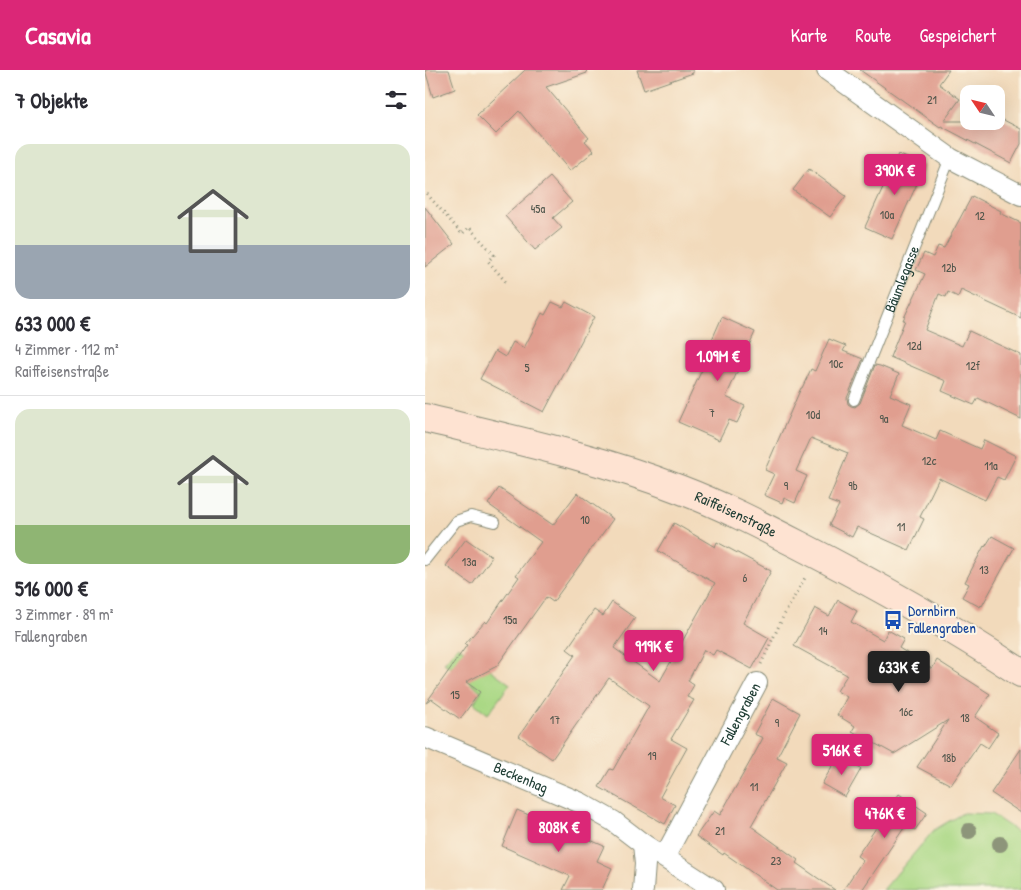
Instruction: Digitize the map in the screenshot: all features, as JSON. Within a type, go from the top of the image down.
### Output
[{"type":"street","points":[[827,70],[950,158],[1021,195]]},
{"type":"street","name":"Raiffeisenstraße","points":[[425,418],[597,461],[645,476],[711,501],[850,571],[1021,673]]},
{"type":"street","name":"Fallengraben","points":[[665,856],[757,683]]},
{"type":"street","name":"Beckenhag","points":[[425,737],[581,803],[613,822],[643,844],[665,856],[714,890]]},
{"type":"street","points":[[643,844],[645,864],[643,890]]},
{"type":"lane","name":"Bäumlegasse","points":[[854,400],[950,158]]},
{"type":"lane","points":[[425,560],[456,521],[471,516],[495,522]]},
{"type":"path","points":[[426,193],[462,234],[469,228],[494,255],[488,261],[506,282]]},
{"type":"path","name":"Fallengraben","points":[[757,683],[757,672],[781,622],[810,570]]},
{"type":"green space","points":[[458,646],[510,684],[488,714],[474,703],[481,691],[444,663]]},
{"type":"green space","points":[[963,813],[991,814],[1021,834],[1021,890],[883,890],[934,830]]},
{"type":"building","points":[[425,70],[449,70],[455,89],[433,97]]},
{"type":"building","points":[[525,70],[586,70],[587,73],[546,87],[589,138],[585,141],[594,151],[570,171],[519,111],[496,134],[477,115]]},
{"type":"building","points":[[637,70],[693,70],[693,73],[644,90]]},
{"type":"building","points":[[860,70],[949,70],[939,84],[960,99],[944,121],[960,121],[960,130],[1005,130],[1005,121],[1021,129],[1021,144],[1011,163],[940,127]]},
{"type":"building","points":[[898,154],[925,166],[892,239],[865,227]]},
{"type":"building","points":[[809,169],[846,196],[830,217],[793,190]]},
{"type":"building","points":[[550,177],[572,202],[553,218],[562,228],[535,250],[505,216]]},
{"type":"building","points":[[972,196],[1021,223],[1021,318],[961,290],[958,297],[948,292],[946,297],[939,294],[925,330],[962,346],[969,331],[1021,355],[1021,419],[978,398],[974,405],[942,391],[946,381],[890,357],[905,320],[903,320],[925,274],[916,270],[924,253],[933,257],[938,246],[944,248]]},
{"type":"building","points":[[425,207],[454,244],[425,267]]},
{"type":"building","points":[[552,302],[563,307],[566,302],[594,317],[544,412],[480,379],[495,351],[505,357],[513,342],[524,348],[542,313],[545,315]]},
{"type":"building","points":[[722,317],[755,332],[726,397],[745,406],[737,423],[729,420],[719,440],[678,422],[706,361],[703,360]]},
{"type":"building","points":[[829,339],[846,346],[843,351],[863,359],[847,398],[848,404],[851,406],[855,407],[860,403],[875,365],[880,366],[899,374],[890,395],[911,404],[902,425],[936,440],[940,431],[980,449],[984,440],[1016,456],[1004,480],[997,477],[985,500],[939,478],[920,517],[924,519],[909,550],[857,527],[852,537],[829,525],[839,505],[828,501],[848,453],[811,438],[796,471],[807,476],[795,503],[784,498],[782,503],[764,495],[774,474],[765,470],[801,388],[811,369],[815,371]]},
{"type":"building","points":[[499,488],[553,525],[577,493],[613,519],[553,602],[546,597],[497,666],[466,682],[480,692],[460,719],[432,699],[426,703],[467,645],[465,644],[485,621],[487,623],[519,577],[516,575],[541,542],[488,504]]},
{"type":"building","points":[[674,523],[715,547],[717,542],[771,571],[743,623],[769,638],[752,669],[716,650],[713,655],[704,650],[688,681],[694,685],[687,697],[694,700],[671,739],[687,748],[660,797],[675,805],[665,824],[599,787],[610,769],[613,770],[649,706],[609,678],[552,759],[519,736],[575,655],[567,649],[594,610],[603,616],[612,602],[635,618],[614,648],[660,681],[715,583],[658,551]]},
{"type":"building","points":[[992,536],[1014,548],[980,607],[962,597],[969,584],[965,582],[984,546]]},
{"type":"building","points":[[466,539],[492,557],[472,585],[446,566]]},
{"type":"building","points":[[838,600],[857,611],[851,622],[883,640],[888,630],[904,639],[899,648],[932,669],[937,660],[990,694],[975,717],[998,733],[988,748],[980,743],[951,785],[917,767],[948,720],[894,754],[852,731],[855,726],[837,715],[847,697],[837,691],[847,675],[794,646],[815,608],[829,616]]},
{"type":"building","points":[[773,698],[800,713],[777,757],[787,762],[751,826],[798,860],[796,863],[835,890],[777,890],[696,836],[714,811],[720,815],[755,753],[763,738],[754,734]]},
{"type":"building","points":[[1021,749],[1021,813],[991,793]]},
{"type":"building","points":[[839,754],[861,769],[845,797],[822,784]]},
{"type":"building","points":[[899,794],[927,813],[915,830],[906,825],[862,890],[843,890],[863,860],[857,856]]},
{"type":"building","points":[[517,810],[536,818],[534,822],[579,841],[581,836],[604,846],[597,861],[612,868],[602,890],[563,890],[570,876],[502,846]]},
{"type":"place","name":"Dornbirn Fallengraben","points":[[893,620]]}]
